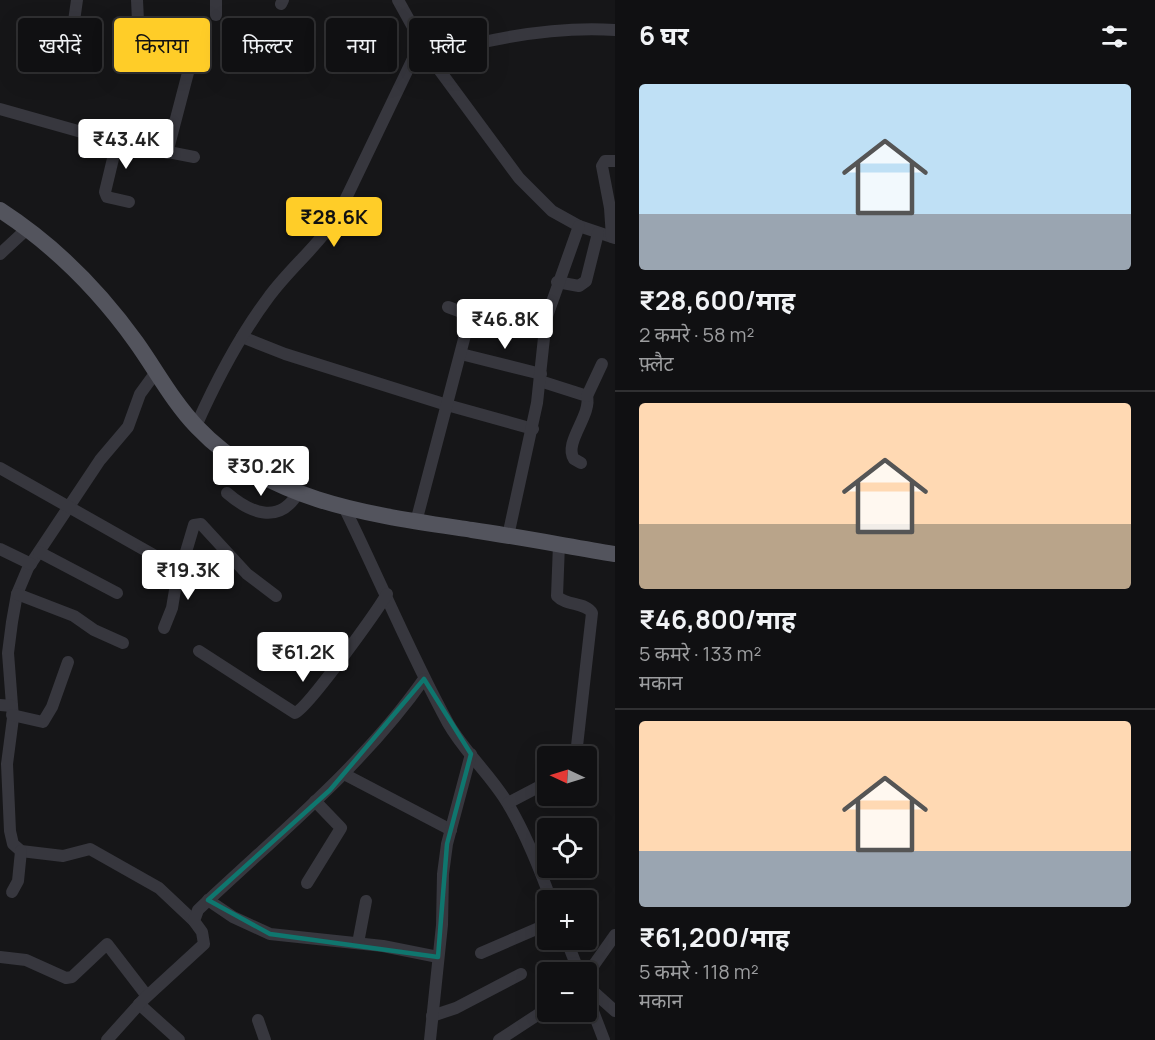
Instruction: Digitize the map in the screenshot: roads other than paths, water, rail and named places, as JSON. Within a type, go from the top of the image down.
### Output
[{"type":"main road","points":[[0,210],[28,228],[89,283],[119,318],[196,426],[234,458],[276,484],[345,509],[615,554]]},
{"type":"street","points":[[74,18],[77,0]]},
{"type":"street","points":[[137,0],[138,18]]},
{"type":"street","points":[[216,0],[216,15]]},
{"type":"street","points":[[401,5],[409,20]]},
{"type":"street","points":[[487,42],[553,33],[615,30]]},
{"type":"street","points":[[196,426],[217,378],[267,299],[319,242],[337,217],[409,67]]},
{"type":"street","points":[[167,153],[188,72]]},
{"type":"street","points":[[440,72],[519,178],[552,211],[579,226],[613,237],[602,166],[605,161],[615,161]]},
{"type":"street","points":[[0,109],[117,142],[194,157]]},
{"type":"street","points":[[117,142],[105,192],[107,197],[129,202]]},
{"type":"street","points":[[508,536],[533,429],[541,378],[546,319],[557,282],[579,226]]},
{"type":"street","points":[[0,254],[28,228]]},
{"type":"street","points":[[557,282],[579,286],[586,281],[598,233]]},
{"type":"street","points":[[416,522],[469,317],[448,307]]},
{"type":"street","points":[[242,337],[285,354],[447,405],[533,429]]},
{"type":"street","points":[[461,354],[541,378],[587,396]]},
{"type":"street","points":[[581,463],[574,459],[571,450],[587,408],[587,396],[602,364]]},
{"type":"street","points":[[107,1040],[143,1000],[204,944],[202,932],[194,921],[159,888],[90,849],[63,855],[21,851],[13,844],[10,831],[5,739],[8,709],[5,666],[17,594],[31,564],[100,460],[129,427],[140,394],[156,372]]},
{"type":"street","points":[[0,468],[69,505],[164,562],[179,566]]},
{"type":"street","points":[[227,493],[254,512],[265,513],[285,508],[298,493]]},
{"type":"street","points":[[345,509],[387,594],[424,679],[459,741],[508,803],[536,858],[547,890]]},
{"type":"street","points":[[165,628],[172,608],[179,566],[183,562],[194,525],[201,524],[247,574],[276,597]]},
{"type":"street","points":[[559,544],[557,596],[563,602],[587,607],[592,613],[578,746]]},
{"type":"street","points":[[0,549],[31,564]]},
{"type":"street","points":[[39,552],[117,593]]},
{"type":"street","points":[[17,594],[74,616],[94,630],[123,643]]},
{"type":"street","points":[[199,651],[242,676],[295,713],[314,694],[377,612],[387,594]]},
{"type":"street","points":[[8,709],[43,722],[52,707],[68,662]]},
{"type":"street","points":[[194,921],[198,910],[208,900],[315,801],[330,790],[408,701],[424,679]]},
{"type":"street","points":[[430,1040],[442,925],[443,874],[451,830],[471,754]]},
{"type":"street","points":[[344,774],[451,830]]},
{"type":"street","points":[[508,803],[537,788]]},
{"type":"street","points":[[308,883],[341,828],[315,801]]},
{"type":"street","points":[[12,892],[18,882],[21,851]]},
{"type":"street","points":[[208,900],[233,917],[270,934],[358,943],[438,957]]},
{"type":"street","points":[[358,943],[366,901]]},
{"type":"street","points":[[480,953],[537,929]]},
{"type":"street","points":[[596,962],[615,936]]},
{"type":"street","points":[[0,957],[26,960],[66,978],[72,977],[107,944],[143,1000],[178,1040]]},
{"type":"street","points":[[432,1016],[456,1008],[521,974]]},
{"type":"street","points":[[597,995],[615,1011]]},
{"type":"street","points":[[499,1040],[537,1015]]},
{"type":"street","points":[[258,1020],[266,1040]]},
{"type":"street","points":[[597,1022],[604,1040]]}]
